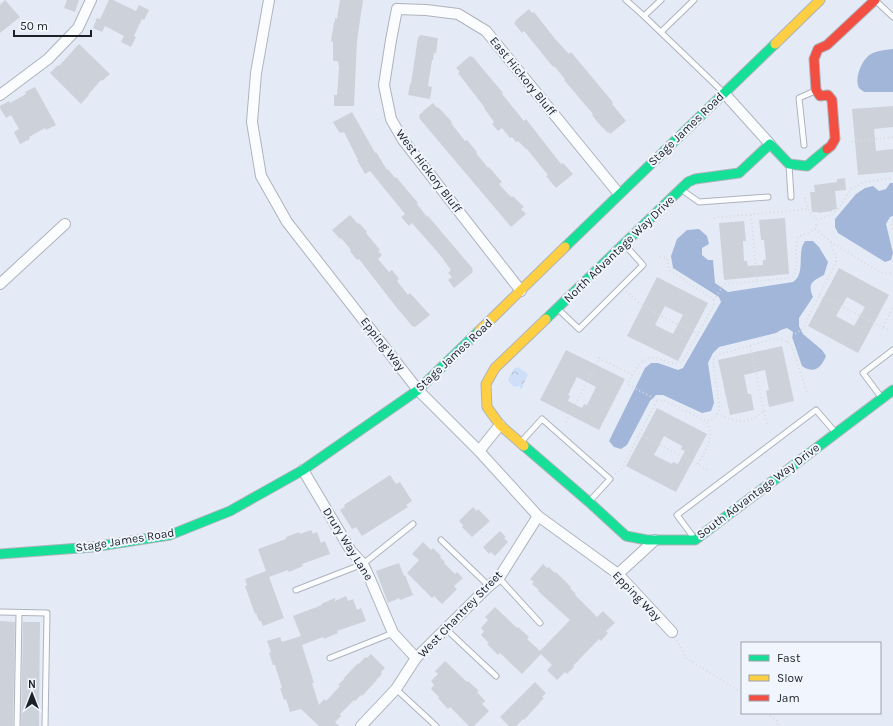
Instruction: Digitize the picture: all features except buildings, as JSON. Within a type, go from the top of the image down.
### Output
[{"type":"street","points":[[0,95],[48,59],[78,28],[91,0]]},
{"type":"street","name":"Epping Way","points":[[269,0],[256,73],[252,122],[261,176],[287,222],[418,390],[478,450],[538,516],[618,574],[672,632]]},
{"type":"street","points":[[724,93],[789,164],[807,166],[831,146],[835,139],[832,100],[828,95],[820,96],[816,90],[814,59],[818,49],[827,45],[875,0]]},
{"type":"street","name":"Stage James Road","points":[[0,554],[93,547],[170,535],[230,511],[303,470],[418,390],[724,93],[816,1]]},
{"type":"street","name":"East Hickory Bluff","points":[[397,10],[426,10],[458,14],[486,31],[619,194]]},
{"type":"street","name":"West Hickory Bluff","points":[[397,10],[384,85],[391,119],[404,140],[521,291]]},
{"type":"street","name":"North Advantage Way Drive","points":[[486,384],[495,368],[688,182],[695,179],[739,173],[770,144]]},
{"type":"street","points":[[0,284],[66,224]]},
{"type":"street","name":"South Advantage Way Drive","points":[[486,384],[487,407],[500,425],[626,536],[647,540],[695,540],[893,390]]},
{"type":"street","points":[[478,450],[500,425]]},
{"type":"street","name":"Drury Way Lane","points":[[303,470],[351,551],[363,564],[393,633],[416,658]]},
{"type":"street","name":"West Chantrey Street","points":[[361,726],[396,689],[416,658],[498,578],[538,516]]},
{"type":"street","points":[[618,574],[655,540]]},
{"type":"lane","points":[[644,16],[660,0]]},
{"type":"lane","points":[[661,32],[694,0]]},
{"type":"lane","points":[[875,0],[893,17]]},
{"type":"lane","points":[[630,1],[724,93]]},
{"type":"lane","points":[[804,144],[799,98],[816,90]]},
{"type":"lane","points":[[789,164],[791,197]]},
{"type":"lane","points":[[681,189],[699,202],[768,197]]},
{"type":"lane","points":[[558,308],[579,329],[643,265],[624,244]]},
{"type":"lane","points":[[882,398],[863,373],[893,350]]},
{"type":"lane","points":[[695,540],[677,515],[816,410],[835,433]]},
{"type":"lane","points":[[521,443],[542,419],[610,479],[589,502]]},
{"type":"lane","points":[[296,590],[363,564],[412,524]]},
{"type":"lane","points":[[441,540],[489,586]]},
{"type":"lane","points":[[498,578],[540,623]]},
{"type":"lane","points":[[0,612],[47,613],[45,726]]},
{"type":"lane","points":[[17,726],[20,613]]},
{"type":"lane","points":[[446,629],[496,676]]},
{"type":"lane","points":[[330,658],[393,633]]},
{"type":"lane","points":[[396,689],[436,726]]},
{"type":"path","points":[[852,142],[893,137]]},
{"type":"path","points":[[698,464],[709,443],[711,435],[710,426],[706,421],[663,400],[659,401],[630,385],[628,382],[632,375],[641,362],[650,357],[680,364],[714,305],[714,300],[724,284],[788,278],[794,276],[796,270],[798,237],[814,229],[821,219],[832,214],[838,209],[851,189],[864,182],[893,178]]},
{"type":"path","points":[[806,198],[808,209],[818,222]]},
{"type":"path","points":[[714,218],[808,209]]},
{"type":"path","points":[[751,214],[757,281]]},
{"type":"path","points":[[893,221],[891,223],[893,232]]},
{"type":"path","points":[[814,229],[830,241],[878,271],[886,274],[893,271]]},
{"type":"path","points":[[787,342],[789,338],[804,328],[807,319],[836,263],[836,258],[830,241]]},
{"type":"path","points":[[660,257],[667,258],[669,270],[714,300]]},
{"type":"path","points":[[819,295],[890,331]]},
{"type":"path","points":[[632,298],[643,306],[698,334]]},
{"type":"path","points":[[883,327],[893,307]]},
{"type":"path","points":[[706,421],[714,419],[719,411],[713,362],[714,358],[718,355],[772,340],[780,338],[792,346],[807,394]]},
{"type":"path","points":[[750,346],[767,424]]},
{"type":"path","points":[[566,422],[599,358],[632,375]]},
{"type":"path","points":[[610,479],[620,470],[657,400]]},
{"type":"path","points":[[717,414],[739,422],[757,417],[764,411]]},
{"type":"path","points":[[639,434],[708,470]]},
{"type":"path","points":[[672,632],[686,658],[741,692]]},
{"type":"path","points":[[768,714],[777,721],[778,726]]},
{"type":"green space","points":[[518,367],[528,375],[523,388],[520,389],[520,386],[514,387],[508,380],[514,369]]},
{"type":"shaded area","points":[[893,49],[893,92],[864,92],[859,88],[858,84],[858,74],[862,64],[871,54],[882,50]]},
{"type":"shaded area","points":[[890,183],[893,183],[893,216],[890,217],[886,224],[893,253],[891,260],[885,262],[838,233],[835,227],[835,219],[856,194],[865,188],[873,186],[879,191],[886,189]]},
{"type":"shaded area","points":[[699,229],[707,236],[709,244],[702,248],[702,255],[708,260],[713,260],[715,283],[728,292],[793,282],[799,275],[801,252],[805,241],[813,241],[819,247],[828,262],[824,275],[814,281],[811,285],[813,297],[799,318],[799,326],[803,334],[822,350],[826,356],[822,364],[814,370],[810,370],[802,366],[792,337],[793,332],[787,328],[776,333],[719,347],[713,353],[708,363],[714,403],[711,411],[702,413],[663,395],[656,395],[650,401],[627,445],[621,449],[614,447],[609,441],[645,368],[651,363],[658,363],[678,370],[683,368],[721,302],[719,297],[673,268],[671,256],[677,239],[687,230]]},
{"type":"traffic: fast","points":[[565,247],[775,44]]},
{"type":"traffic: fast","points":[[546,319],[688,182],[695,179],[739,173],[770,144],[789,164],[807,166],[827,149]]},
{"type":"traffic: fast","points":[[0,554],[93,547],[170,535],[230,511],[303,470],[418,390],[479,331]]},
{"type":"traffic: fast","points":[[524,446],[626,536],[647,540],[695,540],[893,390]]},
{"type":"traffic: slow","points":[[775,44],[820,0]]},
{"type":"traffic: slow","points":[[479,331],[565,247]]},
{"type":"traffic: slow","points":[[524,446],[500,425],[487,407],[486,384],[495,368],[546,319]]},
{"type":"traffic: jam","points":[[827,149],[831,146],[835,139],[832,100],[828,95],[820,96],[816,90],[814,59],[818,49],[827,45],[875,0]]}]
